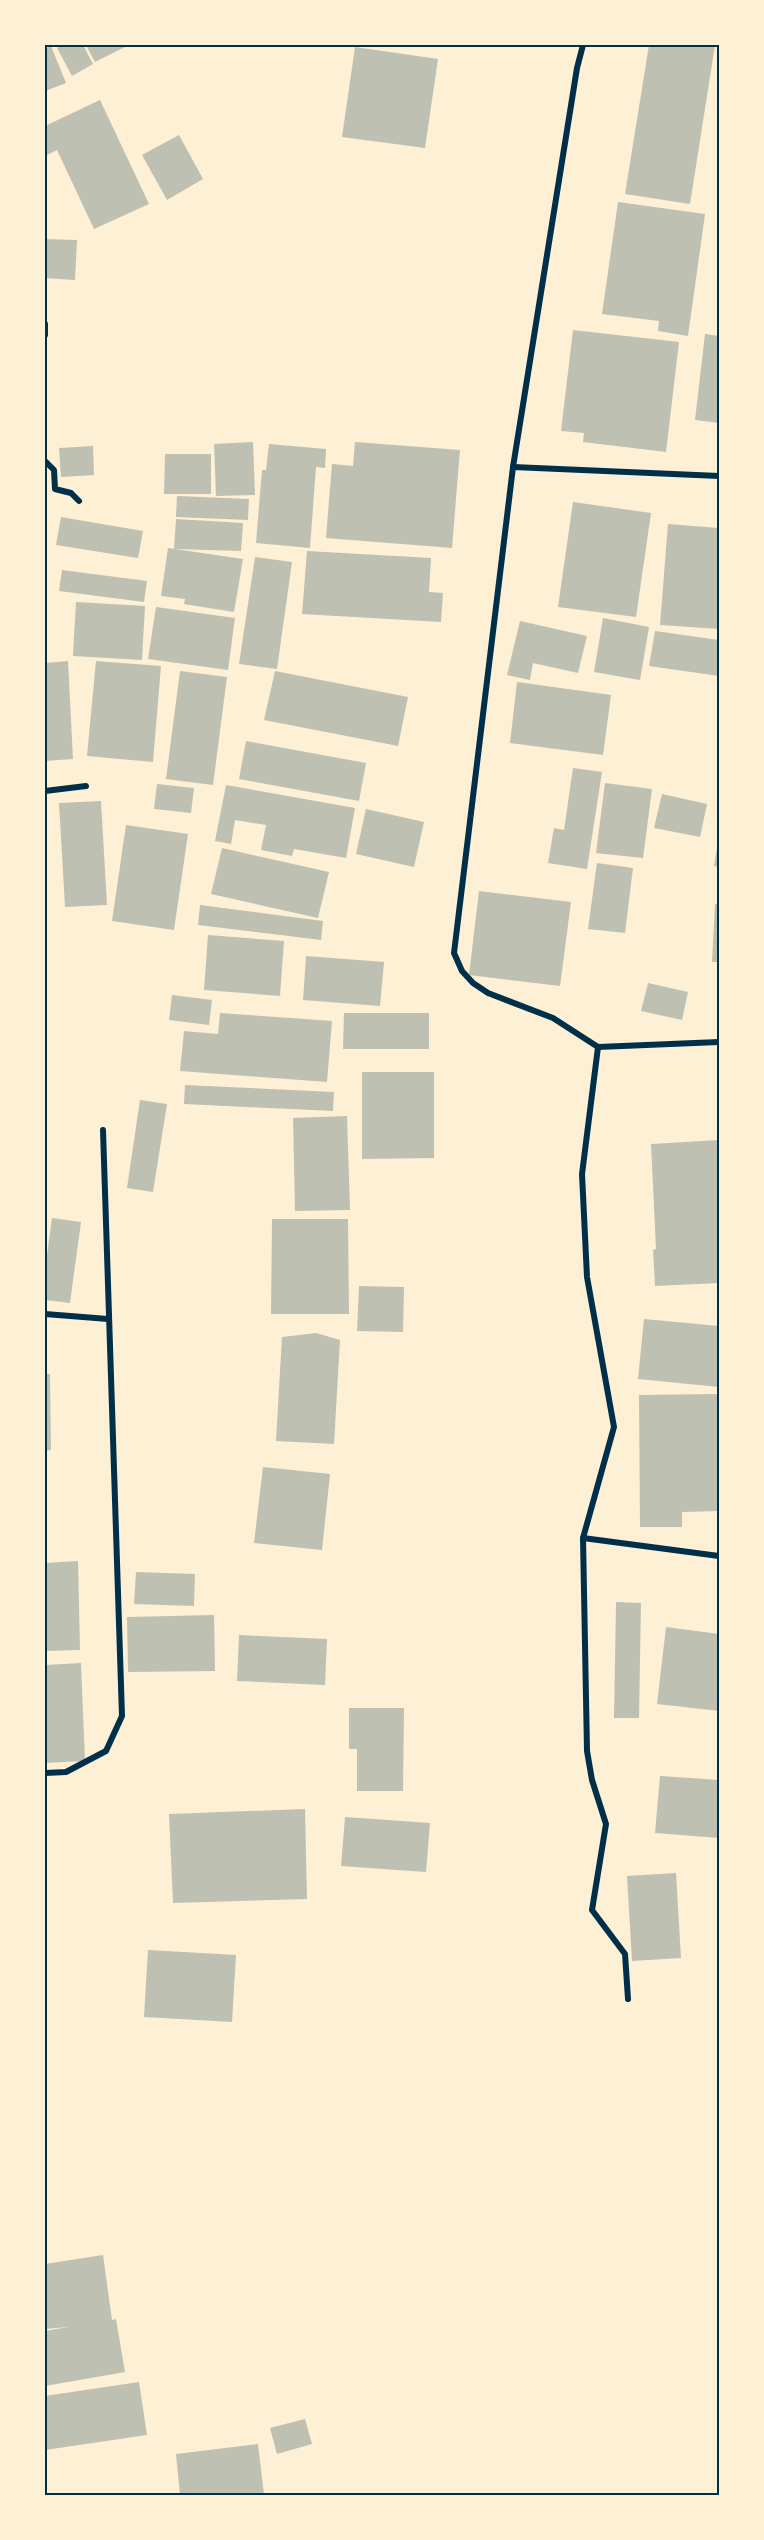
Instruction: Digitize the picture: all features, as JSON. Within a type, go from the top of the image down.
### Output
[{"type":"street","points":[[583,45],[577,68],[513,467],[454,953],[462,971],[473,983],[488,993],[553,1018],[598,1047],[719,1042]]},
{"type":"street","points":[[45,324],[45,335]]},
{"type":"street","points":[[45,461],[54,470],[55,489],[71,493],[79,501]]},
{"type":"street","points":[[513,467],[719,476]]},
{"type":"street","points":[[45,790],[86,786]]},
{"type":"street","points":[[598,1047],[582,1174],[587,1277],[614,1426],[583,1538],[587,1751],[592,1780],[606,1824],[592,1910],[625,1954],[628,1999]]},
{"type":"street","points":[[45,1773],[66,1772],[106,1751],[122,1716],[103,1130]]},
{"type":"street","points":[[45,1314],[108,1319]]},
{"type":"street","points":[[583,1538],[719,1556]]},
{"type":"building","points":[[62,45],[83,45],[93,64],[72,76],[57,48]]},
{"type":"building","points":[[86,45],[129,45],[95,62]]},
{"type":"building","points":[[649,45],[715,45],[690,204],[625,194]]},
{"type":"building","points":[[51,46],[66,83],[45,91],[45,49]]},
{"type":"building","points":[[355,47],[438,59],[425,148],[342,137]]},
{"type":"building","points":[[100,100],[149,204],[94,229],[57,150],[45,156],[45,126]]},
{"type":"building","points":[[179,135],[203,179],[167,200],[142,155]]},
{"type":"building","points":[[618,202],[705,214],[688,336],[658,331],[659,321],[602,314]]},
{"type":"building","points":[[45,239],[77,240],[75,280],[45,278]]},
{"type":"building","points":[[573,330],[679,342],[666,452],[583,442],[584,433],[561,431]]},
{"type":"building","points":[[705,334],[719,336],[719,423],[695,420]]},
{"type":"building","points":[[253,442],[255,495],[216,496],[214,444]]},
{"type":"building","points":[[355,442],[460,450],[452,548],[326,538],[332,464],[353,466]]},
{"type":"building","points":[[269,444],[326,449],[325,468],[316,467],[310,548],[256,543],[262,470],[266,470]]},
{"type":"building","points":[[93,446],[94,475],[61,477],[59,448]]},
{"type":"building","points":[[165,454],[211,454],[211,494],[164,494]]},
{"type":"building","points":[[177,496],[249,499],[248,520],[176,517]]},
{"type":"building","points":[[573,502],[651,513],[636,617],[558,607]]},
{"type":"building","points":[[61,517],[143,531],[138,558],[56,545]]},
{"type":"building","points":[[176,519],[243,523],[241,551],[174,549]]},
{"type":"building","points":[[668,524],[719,528],[719,629],[660,625]]},
{"type":"building","points":[[168,548],[243,559],[234,612],[184,604],[185,599],[161,596]]},
{"type":"building","points":[[307,551],[431,558],[429,592],[443,593],[441,622],[302,614]]},
{"type":"building","points":[[255,557],[292,562],[277,669],[239,664]]},
{"type":"building","points":[[62,570],[147,581],[144,602],[59,591]]},
{"type":"building","points":[[76,602],[145,606],[142,660],[73,656]]},
{"type":"building","points":[[156,607],[235,618],[228,670],[148,659]]},
{"type":"building","points":[[603,618],[649,627],[640,680],[594,672]]},
{"type":"building","points":[[520,621],[587,636],[578,673],[533,663],[530,680],[507,675]]},
{"type":"building","points":[[655,631],[719,640],[719,676],[649,666]]},
{"type":"building","points":[[68,661],[73,759],[45,761],[45,663]]},
{"type":"building","points":[[96,661],[161,666],[153,762],[87,756]]},
{"type":"building","points":[[180,671],[227,677],[213,785],[166,779]]},
{"type":"building","points":[[275,671],[408,697],[398,746],[264,720]]},
{"type":"building","points":[[517,682],[611,695],[603,755],[510,743]]},
{"type":"building","points":[[246,741],[366,763],[359,801],[239,779]]},
{"type":"building","points":[[573,768],[602,772],[587,869],[548,863],[554,828],[564,830]]},
{"type":"building","points":[[605,783],[652,789],[643,858],[596,853]]},
{"type":"building","points":[[157,784],[194,788],[191,813],[154,809]]},
{"type":"building","points":[[226,785],[355,808],[346,858],[294,849],[292,856],[261,850],[266,825],[235,820],[231,844],[215,841]]},
{"type":"building","points":[[662,794],[707,804],[700,837],[654,828]]},
{"type":"building","points":[[101,801],[107,905],[65,907],[59,803]]},
{"type":"building","points":[[366,809],[424,822],[414,867],[356,854]]},
{"type":"building","points":[[126,825],[188,834],[174,930],[112,921]]},
{"type":"building","points":[[719,842],[719,867],[714,866]]},
{"type":"building","points":[[222,848],[329,872],[318,918],[211,894]]},
{"type":"building","points":[[597,863],[633,868],[625,933],[588,929]]},
{"type":"building","points":[[479,891],[571,902],[560,986],[469,975]]},
{"type":"building","points":[[715,904],[719,904],[719,962],[712,962]]},
{"type":"building","points":[[200,905],[323,921],[321,940],[198,925]]},
{"type":"building","points":[[208,935],[284,941],[280,996],[204,990]]},
{"type":"building","points":[[306,956],[384,962],[380,1006],[303,1000]]},
{"type":"building","points":[[648,983],[688,992],[682,1020],[641,1011]]},
{"type":"building","points":[[172,995],[212,1000],[209,1025],[169,1020]]},
{"type":"building","points":[[220,1013],[332,1021],[327,1082],[180,1071],[184,1031],[218,1034]]},
{"type":"building","points":[[344,1013],[429,1013],[429,1049],[343,1049]]},
{"type":"building","points":[[362,1072],[434,1072],[434,1158],[362,1159]]},
{"type":"building","points":[[185,1085],[334,1092],[333,1111],[184,1104]]},
{"type":"building","points":[[140,1100],[167,1104],[153,1192],[127,1188]]},
{"type":"building","points":[[347,1116],[350,1210],[295,1211],[293,1118]]},
{"type":"building","points":[[719,1140],[719,1283],[655,1286],[653,1250],[656,1249],[651,1144]]},
{"type":"building","points":[[52,1218],[81,1222],[70,1303],[45,1300],[45,1270]]},
{"type":"building","points":[[272,1219],[348,1219],[349,1314],[271,1314]]},
{"type":"building","points":[[359,1286],[404,1287],[403,1332],[357,1331]]},
{"type":"building","points":[[644,1319],[719,1326],[719,1387],[638,1379]]},
{"type":"building","points":[[316,1333],[340,1340],[334,1444],[276,1441],[282,1337]]},
{"type":"building","points":[[45,1374],[50,1374],[51,1450],[45,1451]]},
{"type":"building","points":[[719,1394],[719,1511],[682,1512],[682,1527],[640,1527],[639,1395]]},
{"type":"building","points":[[263,1467],[330,1474],[322,1550],[254,1543]]},
{"type":"building","points":[[78,1561],[80,1650],[45,1651],[45,1563]]},
{"type":"building","points":[[136,1572],[195,1574],[194,1606],[134,1604]]},
{"type":"building","points":[[616,1602],[641,1603],[639,1718],[614,1718]]},
{"type":"building","points":[[214,1615],[215,1671],[128,1672],[127,1617]]},
{"type":"building","points":[[666,1627],[719,1634],[719,1711],[657,1704]]},
{"type":"building","points":[[239,1635],[327,1639],[325,1685],[237,1681]]},
{"type":"building","points":[[81,1663],[85,1761],[45,1763],[45,1665]]},
{"type":"building","points":[[349,1708],[404,1708],[403,1791],[357,1791],[357,1749],[349,1749]]},
{"type":"building","points":[[660,1776],[719,1780],[719,1838],[655,1833]]},
{"type":"building","points":[[305,1809],[307,1899],[173,1903],[169,1814]]},
{"type":"building","points":[[345,1817],[430,1823],[426,1872],[341,1866]]},
{"type":"building","points":[[676,1873],[681,1958],[632,1961],[627,1876]]},
{"type":"building","points":[[148,1950],[236,1955],[232,2022],[144,2017]]},
{"type":"building","points":[[103,2255],[112,2320],[116,2319],[125,2372],[45,2386],[45,2331],[68,2327],[45,2329],[45,2264]]},
{"type":"building","points":[[139,2382],[147,2435],[45,2450],[45,2396]]},
{"type":"building","points":[[305,2419],[312,2444],[277,2454],[270,2428]]},
{"type":"building","points":[[258,2444],[264,2495],[180,2495],[176,2454]]}]
